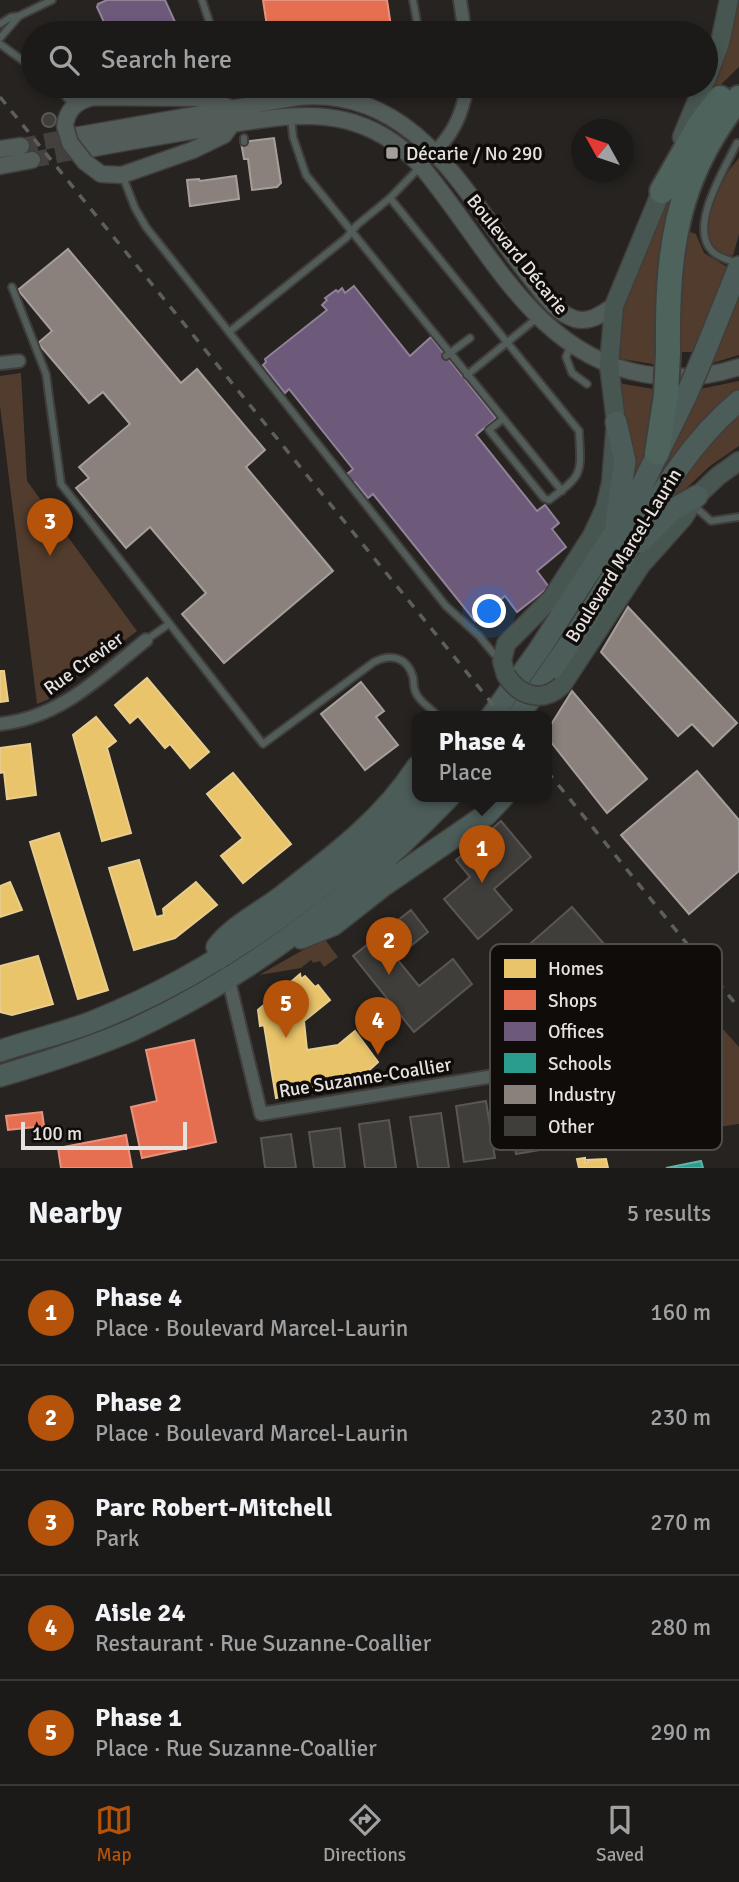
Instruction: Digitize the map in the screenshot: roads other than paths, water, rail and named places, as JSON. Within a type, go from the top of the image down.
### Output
[{"type":"highway","points":[[662,191],[704,118],[723,94],[739,82]]},
{"type":"highway","points":[[657,453],[676,396],[668,353],[668,277],[676,226],[695,169],[713,135],[739,98]]},
{"type":"main road","points":[[718,48],[729,0]]},
{"type":"main road","points":[[615,531],[624,483],[625,461],[616,422],[609,365],[614,306],[698,98]]},
{"type":"main road","points":[[676,396],[704,354],[739,265]]},
{"type":"main road","name":"Boulevard Marcel-Laurin","points":[[521,711],[556,662],[683,460],[708,429],[739,401]]},
{"type":"main road","points":[[616,422],[611,483],[605,508],[596,528],[552,598],[506,644],[504,666],[516,688],[531,696],[548,695],[562,685],[629,582],[683,518],[694,500]]},
{"type":"main road","name":"Boulevard Marcel-Laurin","points":[[495,711],[546,641],[638,496],[657,453]]},
{"type":"main road","points":[[621,561],[672,510],[694,500],[739,461]]},
{"type":"main road","points":[[212,961],[224,938],[320,867],[371,825],[412,773]]},
{"type":"main road","points":[[0,1051],[109,1015],[163,989],[258,934],[318,890],[371,846],[416,802]]},
{"type":"main road","points":[[0,1076],[130,1031],[228,978],[279,946],[380,865],[444,802]]},
{"type":"main road","points":[[279,946],[333,925],[376,891],[486,815],[498,802]]},
{"type":"main road","points":[[0,1036],[31,1042]]},
{"type":"street","points":[[460,0],[463,21]]},
{"type":"street","points":[[88,98],[74,106],[67,116],[67,138],[91,168],[105,175],[122,175],[193,150],[224,135],[225,111],[203,98]]},
{"type":"street","name":"Boulevard Décarie","points":[[83,150],[225,111],[294,98]]},
{"type":"street","name":"Boulevard Décarie","points":[[325,98],[350,101],[373,108],[419,136],[435,152],[558,309],[572,318],[587,320],[600,316],[614,306]]},
{"type":"street","points":[[422,166],[447,141],[456,124],[464,98]]},
{"type":"street","name":"Boulevard Décarie","points":[[69,131],[225,111],[291,117],[327,117],[361,125],[396,143],[422,166],[538,317],[571,345],[609,365],[636,373],[670,377],[697,376],[739,367]]},
{"type":"street","points":[[0,149],[21,146]]},
{"type":"street","points":[[0,166],[32,160]]},
{"type":"street","points":[[0,363],[19,361]]},
{"type":"street","name":"Rue Crevier","points":[[0,724],[31,719],[63,705],[146,640]]},
{"type":"street","points":[[212,961],[228,978]]},
{"type":"street","name":"Rue Suzanne-Coallier","points":[[228,978],[261,1114],[490,1077]]},
{"type":"lane","points":[[0,24],[52,0]]},
{"type":"lane","points":[[202,0],[209,21]]},
{"type":"lane","points":[[413,0],[417,21]]},
{"type":"lane","points":[[0,38],[19,16]]},
{"type":"lane","points":[[0,44],[21,59]]},
{"type":"lane","points":[[67,98],[74,106]]},
{"type":"lane","points":[[221,98],[225,111]]},
{"type":"lane","points":[[253,98],[254,104]]},
{"type":"lane","points":[[291,117],[293,137],[303,171],[448,355],[562,491]]},
{"type":"lane","points":[[737,143],[706,214],[703,228],[706,243],[713,252],[739,265]]},
{"type":"lane","points":[[229,332],[351,232],[422,166]]},
{"type":"lane","points":[[122,175],[146,228],[446,606],[479,636],[504,666]]},
{"type":"lane","points":[[390,198],[579,431],[581,469],[576,479],[549,500],[544,498],[489,430],[503,419]]},
{"type":"lane","points":[[676,226],[703,228]]},
{"type":"lane","points":[[12,287],[46,374],[61,484],[262,744],[374,662],[386,657],[394,657],[406,664],[412,674],[417,696],[432,711]]},
{"type":"lane","points":[[467,375],[538,317]]},
{"type":"lane","points":[[448,355],[470,338]]},
{"type":"lane","points":[[571,345],[566,355],[567,365],[572,373],[587,384]]},
{"type":"lane","points":[[694,500],[711,522],[739,517]]},
{"type":"lane","points":[[146,640],[169,624]]},
{"type":"tunnel","points":[[21,146],[74,136]]},
{"type":"tunnel","points":[[32,160],[84,150]]},
{"type":"railway","points":[[0,97],[498,711]]},
{"type":"railway","points":[[552,777],[687,944]]},
{"type":"railway","points":[[722,987],[739,1008]]},
{"type":"place","name":"Décarie / No 290","points":[[392,153]]},
{"type":"place","name":"Parc Robert-Mitchell","points":[[50,556]]},
{"type":"place","name":"Phase 4","points":[[482,883]]},
{"type":"place","name":"Phase 2","points":[[389,975]]},
{"type":"place","name":"Phase 1","points":[[286,1038]]},
{"type":"place","name":"Aisle 24","points":[[378,1055]]}]
